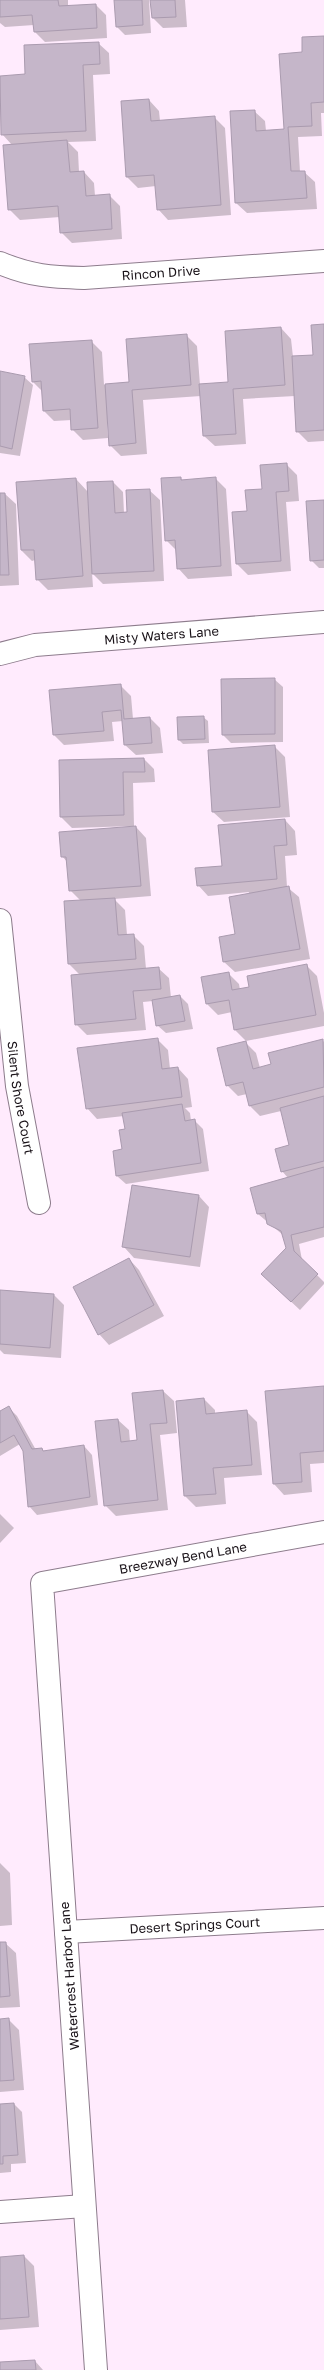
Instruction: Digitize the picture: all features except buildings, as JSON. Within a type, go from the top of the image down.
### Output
[{"type":"street","name":"Rincon Drive","points":[[0,263],[17,270],[46,277],[84,278],[324,261]]},
{"type":"street","name":"Misty Waters Lane","points":[[0,654],[35,646],[324,622]]},
{"type":"street","name":"Silent Shore Court","points":[[0,920],[17,1086],[39,1203]]},
{"type":"street","name":"Breezway Bend Lane","points":[[42,1583],[324,1532]]},
{"type":"street","name":"Watercrest Harbor Lane","points":[[42,1583],[96,2370]]},
{"type":"street","name":"Desert Springs Court","points":[[66,1932],[324,1918]]},
{"type":"street","points":[[0,2212],[84,2206]]}]
